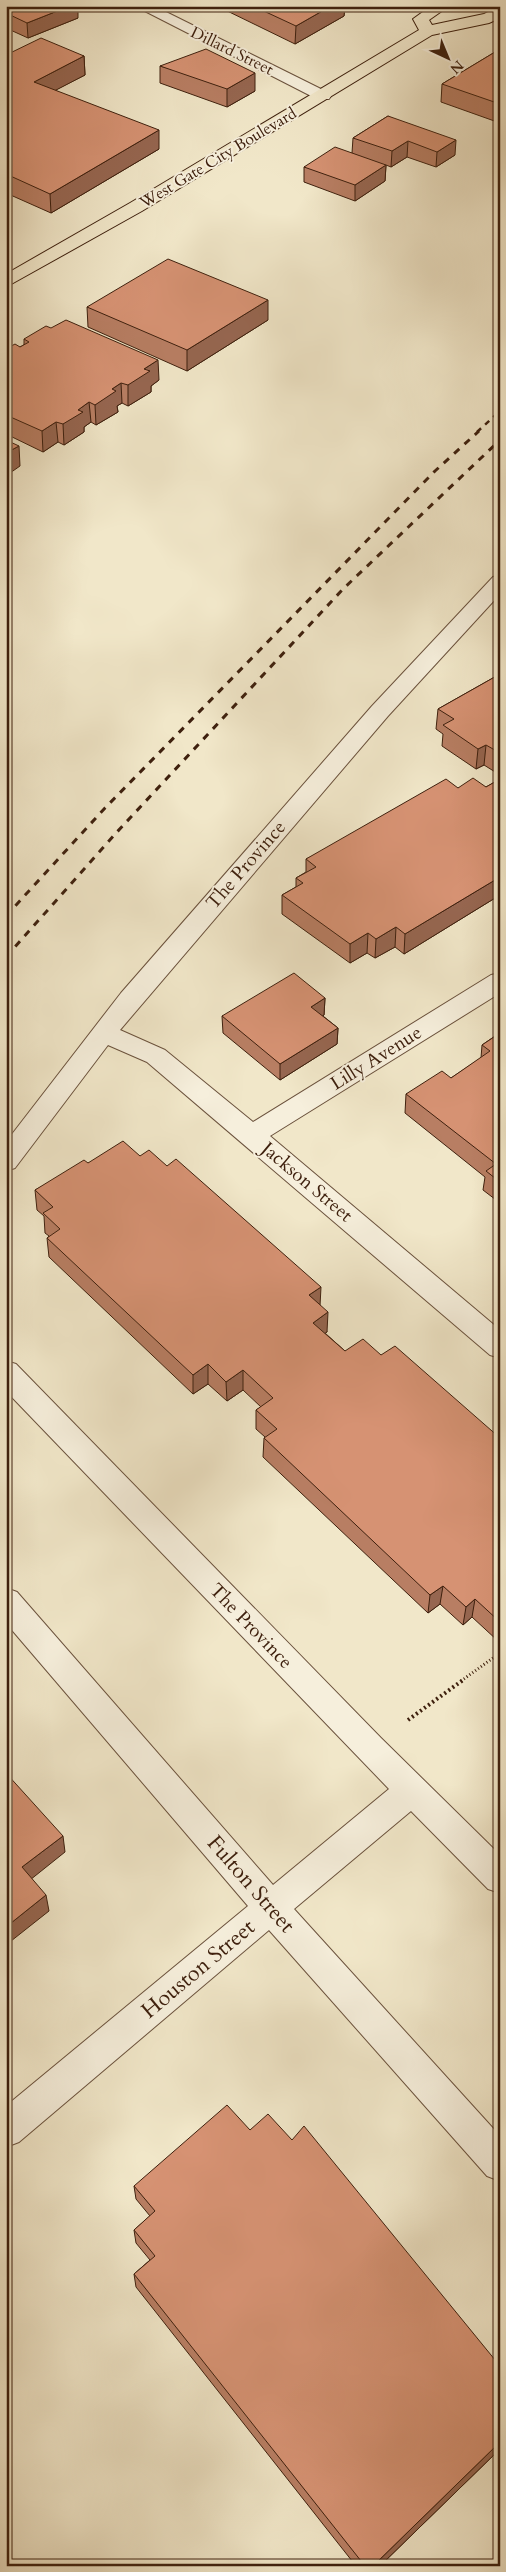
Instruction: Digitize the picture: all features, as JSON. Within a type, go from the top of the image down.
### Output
[{"type":"main road","points":[[427,31],[421,19],[442,6]]},
{"type":"main road","name":"West Gate City Boulevard","points":[[6,282],[323,96],[427,31],[489,18],[500,11]]},
{"type":"street","name":"Dillard Street","points":[[142,6],[323,96]]},
{"type":"street","name":"The Province","points":[[6,1161],[130,998],[380,710],[500,581]]},
{"type":"street","name":"Lilly Avenue","points":[[252,1135],[500,981]]},
{"type":"street","name":"Jackson Street","points":[[104,1033],[156,1056],[252,1135],[500,1347]]},
{"type":"street","name":"The Province","points":[[6,1372],[370,1748],[500,1878]]},
{"type":"street","name":"Fulton Street","points":[[6,1601],[271,1908],[500,2163]]},
{"type":"street","name":"Houston Street","points":[[6,2129],[412,1790]]},
{"type":"path","points":[[370,1748],[500,1652]]},
{"type":"building","points":[[6,6],[70,6],[27,23],[6,13]]},
{"type":"building","points":[[253,6],[331,6],[296,26]]},
{"type":"building","points":[[41,38],[84,56],[34,82],[159,130],[50,194],[6,174],[6,55]]},
{"type":"building","points":[[206,49],[255,73],[227,89],[160,66]]},
{"type":"building","points":[[500,49],[500,104],[442,84]]},
{"type":"building","points":[[388,116],[456,140],[437,152],[408,141],[392,151],[353,138]]},
{"type":"building","points":[[335,147],[386,165],[355,185],[304,167]]},
{"type":"building","points":[[168,259],[268,300],[187,350],[87,307]]},
{"type":"building","points":[[66,320],[158,360],[144,369],[150,371],[128,385],[121,383],[112,389],[116,391],[95,405],[89,402],[78,410],[83,412],[63,424],[56,422],[42,431],[6,415],[6,349],[15,344],[20,347],[29,342],[24,339],[46,326],[51,328]]},
{"type":"building","points":[[6,440],[19,446],[6,453]]},
{"type":"building","points":[[500,674],[500,753],[486,745],[478,749],[443,725],[454,719],[438,709]]},
{"type":"building","points":[[473,778],[486,787],[500,779],[500,877],[405,934],[396,927],[376,939],[368,933],[350,944],[282,895],[303,883],[296,878],[316,867],[306,859],[446,779],[458,788]]},
{"type":"building","points":[[294,973],[325,998],[311,1007],[338,1028],[280,1064],[222,1016]]},
{"type":"building","points":[[500,1033],[500,1182],[486,1171],[496,1164],[406,1094],[442,1071],[451,1078],[490,1051],[482,1045]]},
{"type":"building","points":[[123,1141],[140,1156],[149,1150],[167,1166],[176,1159],[321,1287],[309,1295],[328,1312],[313,1323],[345,1351],[363,1339],[381,1355],[395,1346],[500,1438],[500,1622],[475,1599],[466,1607],[443,1586],[430,1595],[264,1438],[277,1429],[256,1410],[273,1398],[243,1370],[226,1382],[208,1364],[193,1375],[47,1238],[60,1229],[43,1213],[53,1207],[35,1190],[84,1160],[88,1163]]},
{"type":"building","points":[[6,1773],[63,1836],[22,1867],[46,1895],[6,1927]]},
{"type":"building","points":[[227,2105],[250,2130],[268,2114],[292,2140],[304,2126],[500,2366],[500,2442],[373,2566],[365,2566],[134,2274],[155,2256],[134,2230],[155,2211],[134,2186]]},
{"type":"railway","points":[[477,432],[500,411]]},
{"type":"railway","points":[[6,916],[105,808],[435,471],[479,431]]},
{"type":"railway","points":[[6,957],[117,832],[343,589],[500,440]]}]
